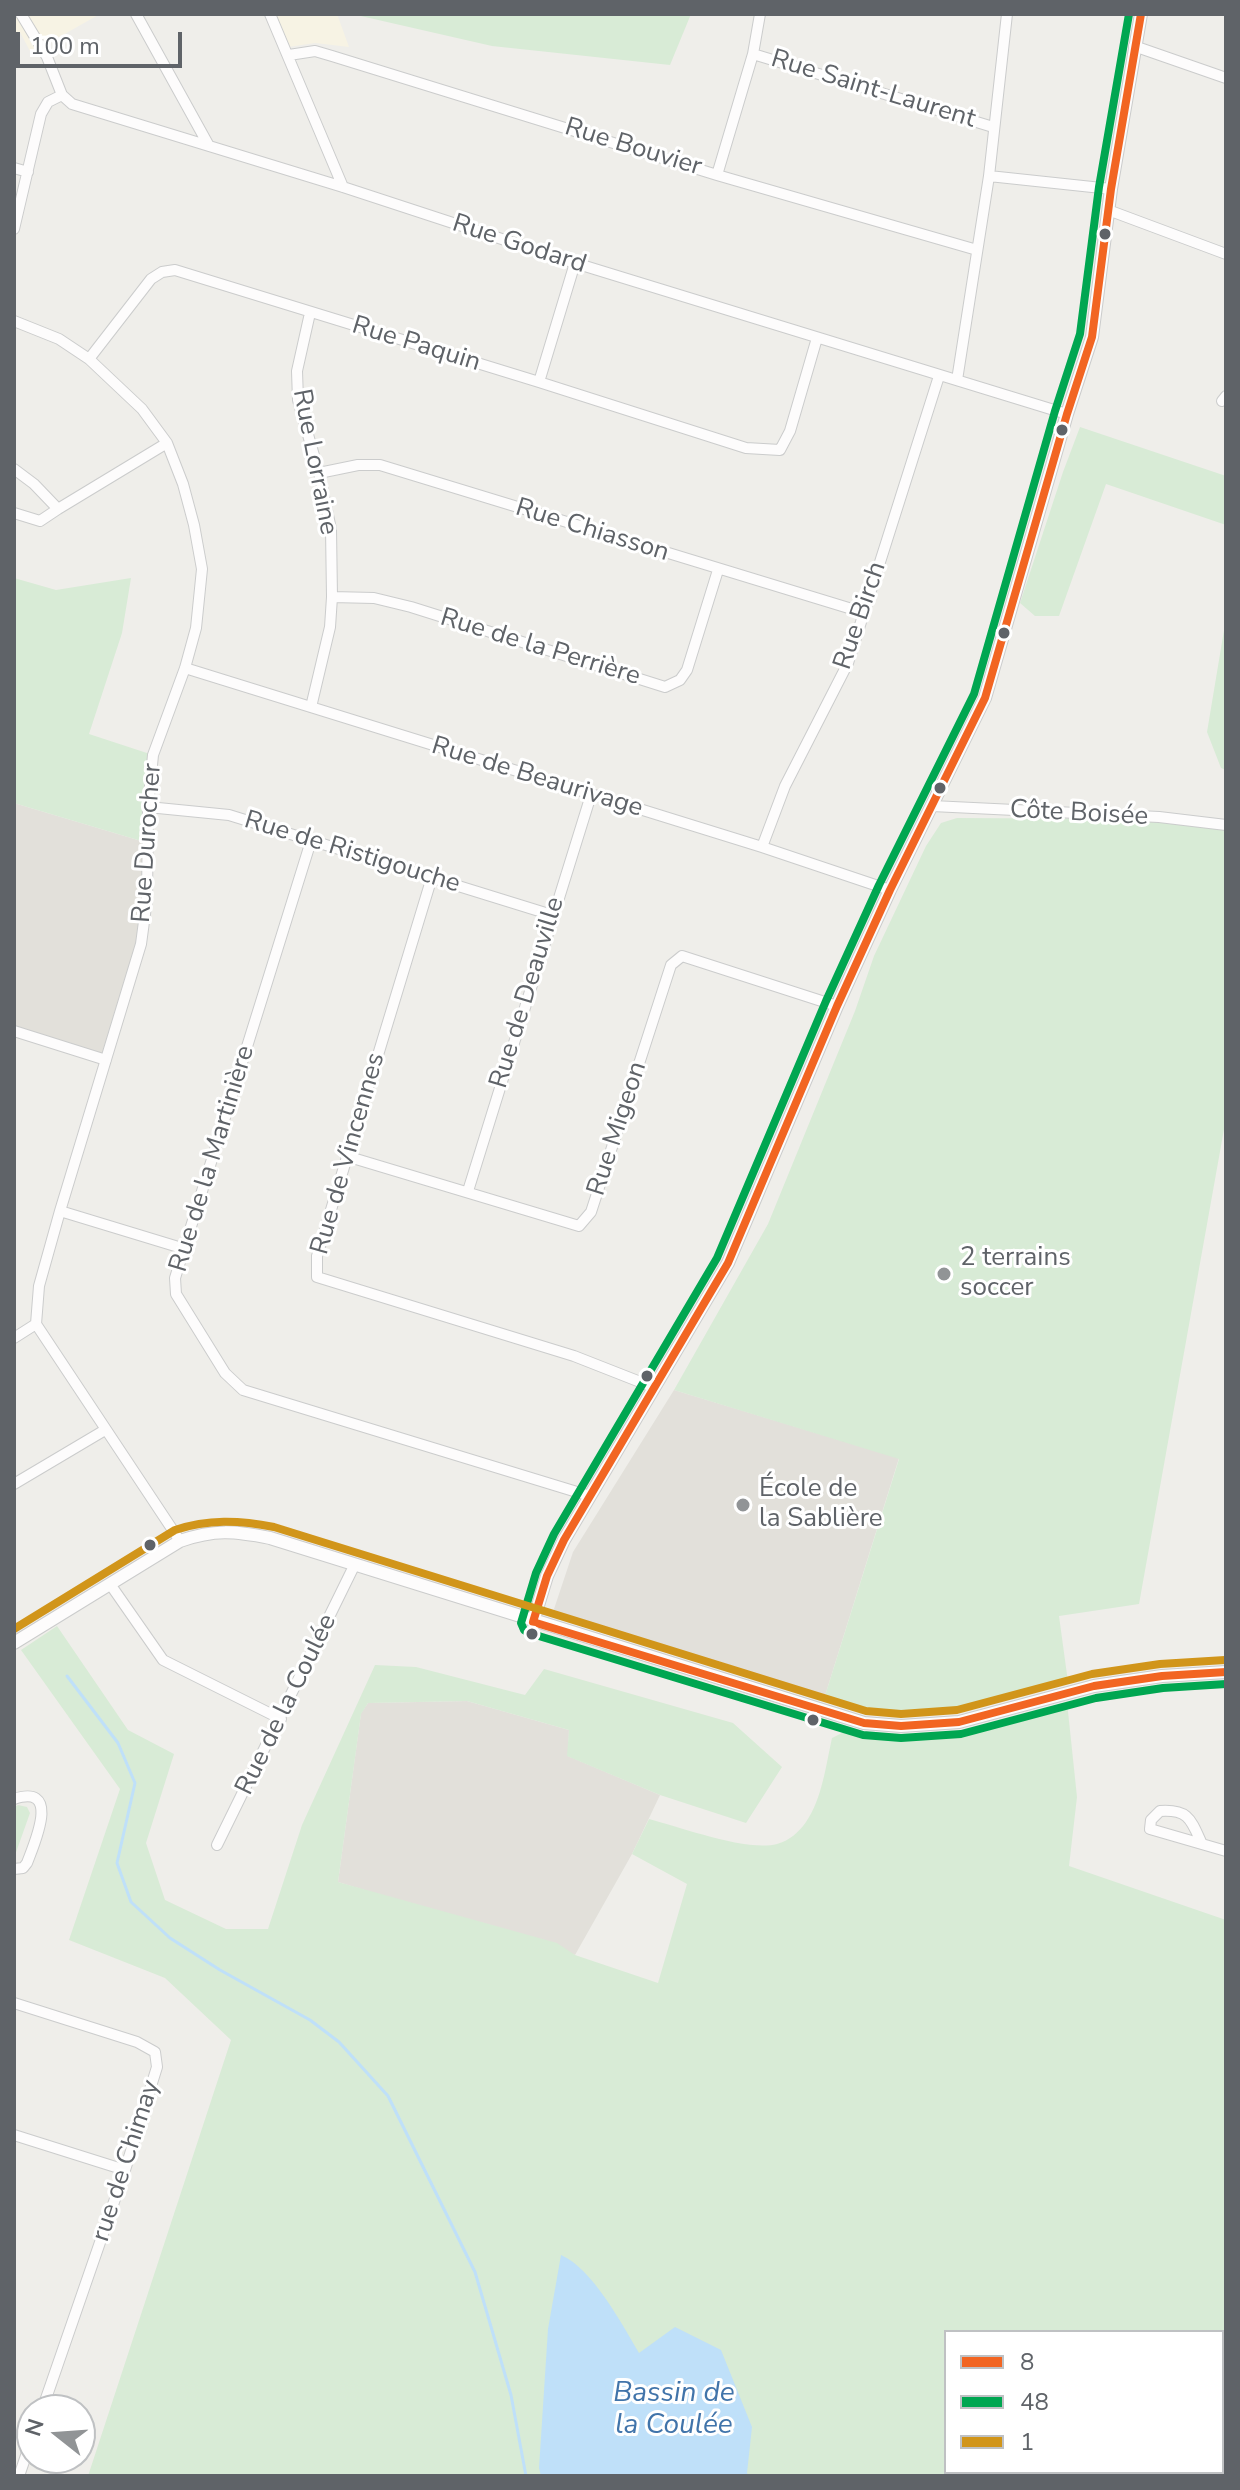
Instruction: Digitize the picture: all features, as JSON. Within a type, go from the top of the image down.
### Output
[{"type":"street","points":[[14,229],[41,114],[48,102],[62,95],[47,57],[21,14]]},
{"type":"street","points":[[136,14],[209,146]]},
{"type":"street","points":[[270,14],[343,187]]},
{"type":"street","points":[[717,175],[753,54],[760,14]]},
{"type":"street","points":[[957,380],[989,176],[1007,14]]},
{"type":"street","points":[[533,1622],[547,1576],[564,1540],[743,1233],[837,1006],[995,672],[1022,566],[1092,337],[1111,189],[1141,14]]},
{"type":"street","points":[[1134,46],[1226,78]]},
{"type":"street","name":"Rue Bouvier","points":[[289,55],[315,51],[717,175],[977,250]]},
{"type":"street","name":"Rue Saint-Laurent","points":[[753,54],[993,127]]},
{"type":"street","name":"Rue Godard","points":[[62,95],[72,104],[1067,414]]},
{"type":"street","points":[[14,168],[28,172]]},
{"type":"street","points":[[989,176],[1111,189]]},
{"type":"street","points":[[1108,210],[1226,254]]},
{"type":"street","points":[[539,382],[575,263]]},
{"type":"street","name":"Rue Paquin","points":[[89,359],[151,279],[162,272],[175,270],[746,448],[780,450],[790,431],[817,338]]},
{"type":"street","name":"Rue Lorraine","points":[[310,313],[297,371],[298,400],[331,529],[332,597],[330,627],[311,707]]},
{"type":"street","name":"Rue Durocher","points":[[14,321],[59,339],[89,359],[142,409],[167,443],[183,484],[202,569],[196,628],[185,668],[153,755],[148,807],[147,899],[141,944],[39,1286],[36,1324]]},
{"type":"street","name":"Rue Birch","points":[[762,847],[785,786],[848,663],[939,376]]},
{"type":"street","points":[[14,513],[40,521],[167,443]]},
{"type":"street","name":"Rue Chiasson","points":[[319,473],[358,465],[380,465],[865,613]]},
{"type":"street","points":[[14,469],[58,509]]},
{"type":"street","name":"Rue de la Perrière","points":[[332,597],[374,598],[411,607],[665,687],[680,680],[687,670],[718,570]]},
{"type":"street","name":"Rue de Beaurivage","points":[[185,668],[762,847],[890,890]]},
{"type":"street","name":"Rue de Deauville","points":[[468,1191],[591,795]]},
{"type":"street","name":"Côte Boisée","points":[[932,806],[1159,817],[1226,825]]},
{"type":"street","name":"Rue de Ristigouche","points":[[148,807],[229,815],[552,915]]},
{"type":"street","name":"Rue de la Martinière","points":[[311,841],[175,1278],[176,1294],[225,1373],[243,1390],[590,1496]]},
{"type":"street","name":"Rue de Vincennes","points":[[432,877],[317,1256],[317,1277],[574,1356],[653,1387]]},
{"type":"street","name":"Rue Migeon","points":[[346,1156],[579,1226],[591,1212],[671,965],[682,956],[837,1006]]},
{"type":"street","points":[[14,1031],[106,1060]]},
{"type":"street","points":[[60,1211],[185,1249]]},
{"type":"street","points":[[14,1338],[36,1324],[180,1541]]},
{"type":"street","points":[[14,1484],[105,1430]]},
{"type":"street","points":[[14,1643],[180,1541],[204,1533],[231,1531],[270,1538],[864,1723],[901,1726],[959,1722],[1094,1686],[1162,1676],[1226,1672]]},
{"type":"street","name":"Rue de la Coulée","points":[[217,1845],[355,1564]]},
{"type":"street","points":[[110,1584],[163,1660],[281,1719]]},
{"type":"street","points":[[14,1799],[23,1796],[35,1799],[40,1803],[44,1816],[27,1863],[23,1868],[14,1869]]},
{"type":"street","points":[[1202,1844],[1186,1814],[1176,1810],[1160,1811],[1151,1820],[1150,1829],[1226,1851]]},
{"type":"street","name":"rue de Chimay","points":[[14,2003],[137,2042],[155,2052],[157,2067],[48,2394]]},
{"type":"street","points":[[14,2135],[125,2170]]},
{"type":"shaded area","points":[[14,14],[100,14],[31,53],[20,32],[14,35]]},
{"type":"shaded area","points":[[275,14],[337,14],[349,47],[315,43],[288,47]]},
{"type":"shaded area","points":[[14,803],[148,843],[147,899],[106,1060],[14,1031]]},
{"type":"shaded area","name":"École de la Sablière","points":[[674,1390],[899,1458],[824,1699],[552,1615],[573,1552]]},
{"type":"shaded area","points":[[467,1701],[569,1730],[568,1756],[660,1795],[632,1854],[575,1955],[338,1882],[361,1713],[368,1703]]},
{"type":"green space","points":[[352,14],[691,14],[670,65],[492,46]]},
{"type":"green space","points":[[1080,427],[1226,476],[1226,525],[1106,484],[1059,616],[1035,616],[1020,603]]},
{"type":"green space","points":[[14,578],[56,590],[131,578],[122,633],[89,734],[153,755],[148,843],[14,803]]},
{"type":"green space","points":[[1226,618],[1226,770],[1221,768],[1207,732]]},
{"type":"green space","points":[[957,818],[1132,819],[1226,829],[1226,1118],[1139,1604],[1059,1616],[1068,1682],[947,1711],[887,1713],[824,1699],[899,1459],[674,1390],[768,1224],[855,1011],[874,956],[926,846],[941,823]]},
{"type":"green space","points":[[57,1626],[128,1730],[174,1754],[146,1843],[165,1900],[226,1929],[268,1929],[302,1825],[375,1665],[416,1667],[525,1695],[544,1669],[733,1723],[782,1767],[746,1823],[660,1795],[567,1756],[569,1730],[467,1701],[368,1703],[361,1714],[338,1882],[557,1943],[575,1955],[658,1983],[687,1884],[632,1854],[649,1819],[731,1842],[764,1846],[777,1844],[797,1833],[806,1822],[823,1782],[832,1738],[844,1732],[913,1739],[959,1732],[1067,1702],[1077,1797],[1069,1866],[1226,1920],[1226,2476],[88,2476],[96,2474],[96,2452],[231,2040],[165,1978],[69,1940],[120,1789],[21,1650]]},
{"type":"green space","points":[[14,1807],[27,1807],[30,1813],[14,1858]]},
{"type":"water","name":"Bassin de la Coulée","points":[[561,2255],[573,2262],[595,2284],[639,2353],[675,2327],[721,2350],[752,2427],[749,2476],[541,2476],[548,2329]]},
{"type":"waterway","points":[[67,1676],[118,1743],[135,1783],[117,1863],[131,1902],[170,1938],[310,2020],[339,2042],[388,2096],[475,2272],[511,2395],[526,2476]]},
{"type":"transit line","name":"48","points":[[1129,14],[1099,187],[1080,334],[974,694],[879,885],[826,1001],[717,1258],[554,1534],[536,1573],[521,1623],[529,1633],[863,1735],[901,1738],[961,1734],[1096,1698],[1163,1688],[1226,1684]]},
{"type":"transit line","name":"8","points":[[1141,14],[1111,189],[1092,337],[985,698],[890,890],[837,1006],[728,1263],[564,1540],[547,1576],[533,1622],[864,1723],[901,1726],[959,1722],[1094,1686],[1162,1676],[1226,1672]]},
{"type":"transit line","name":"1","points":[[14,1629],[175,1530],[212,1522],[236,1522],[274,1527],[866,1711],[901,1714],[957,1710],[1092,1674],[1160,1664],[1225,1660]]},
{"type":"place","name":"2 terrains soccer","points":[[944,1274]]},
{"type":"place","name":"École de la Sablière","points":[[743,1505]]}]
